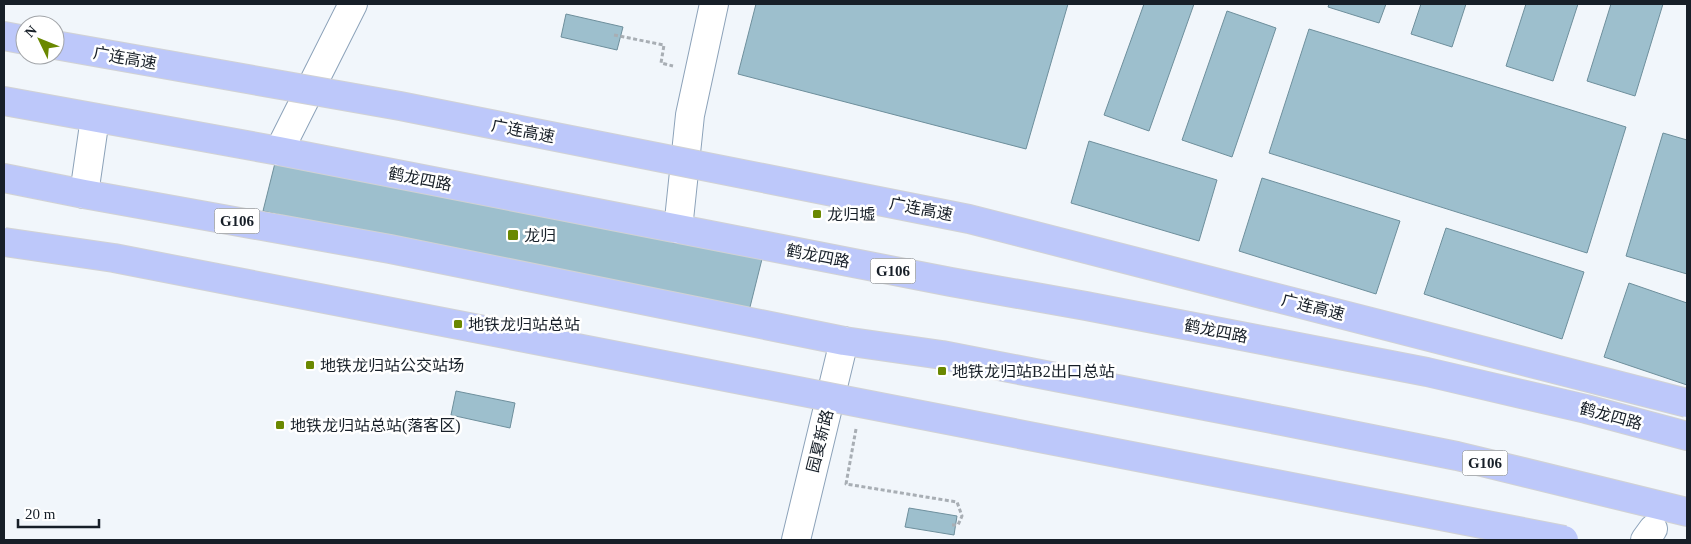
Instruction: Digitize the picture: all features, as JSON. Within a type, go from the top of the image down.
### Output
[{"type":"highway","name":"广连高速","points":[[65,47],[400,106],[968,219],[1687,403]]},
{"type":"highway","name":"鹤龙四路","points":[[4,101],[280,152],[1427,372],[1586,409],[1687,436]]},
{"type":"highway","name":"G106","points":[[4,178],[390,248],[844,341],[942,355],[1024,370],[1447,454],[1687,512]]},
{"type":"highway","points":[[4,242],[114,258],[1564,540]]},
{"type":"street","points":[[280,152],[353,4]]},
{"type":"street","points":[[678,229],[690,114],[714,4]]},
{"type":"street","points":[[84,194],[95,118]]},
{"type":"street","name":"园夏新路","points":[[796,540],[844,341]]},
{"type":"path","points":[[614,35],[664,45],[661,63],[699,72]]},
{"type":"path","points":[[858,420],[846,484],[957,502],[962,516],[958,525],[952,525]]},
{"type":"building","points":[[756,4],[1068,4],[1026,149],[738,74]]},
{"type":"building","points":[[1144,4],[1194,4],[1149,131],[1104,115]]},
{"type":"building","points":[[1329,4],[1386,4],[1379,23],[1328,7]]},
{"type":"building","points":[[1421,4],[1466,4],[1452,47],[1411,34]]},
{"type":"building","points":[[1526,4],[1578,4],[1553,81],[1506,66]]},
{"type":"building","points":[[1611,4],[1663,4],[1635,96],[1587,81]]},
{"type":"building","points":[[1227,11],[1276,28],[1232,157],[1182,140]]},
{"type":"building","points":[[566,14],[623,27],[617,50],[561,37]]},
{"type":"building","points":[[1309,29],[1626,127],[1587,253],[1269,153]]},
{"type":"building","points":[[1663,133],[1687,140],[1687,274],[1626,256]]},
{"type":"building","points":[[1089,141],[1217,180],[1199,241],[1071,203]]},
{"type":"building","name":"龙归","points":[[279,147],[762,259],[746,323],[263,211]]},
{"type":"building","points":[[1262,178],[1400,221],[1376,294],[1239,251]]},
{"type":"building","points":[[1446,228],[1584,272],[1562,339],[1424,294]]},
{"type":"building","points":[[1629,283],[1687,303],[1687,385],[1604,357]]},
{"type":"building","points":[[456,391],[515,403],[510,428],[451,415]]},
{"type":"building","points":[[909,508],[957,516],[954,535],[905,527]]},
{"type":"place","name":"龙归墟","points":[[817,214]]},
{"type":"place","name":"龙归","points":[[513,235]]},
{"type":"place","name":"地铁龙归站总站","points":[[458,324]]},
{"type":"place","name":"地铁龙归站公交站场","points":[[310,365]]},
{"type":"place","name":"地铁龙归站B2出口总站","points":[[942,371]]},
{"type":"place","name":"地铁龙归站总站(落客区)","points":[[280,425]]}]
